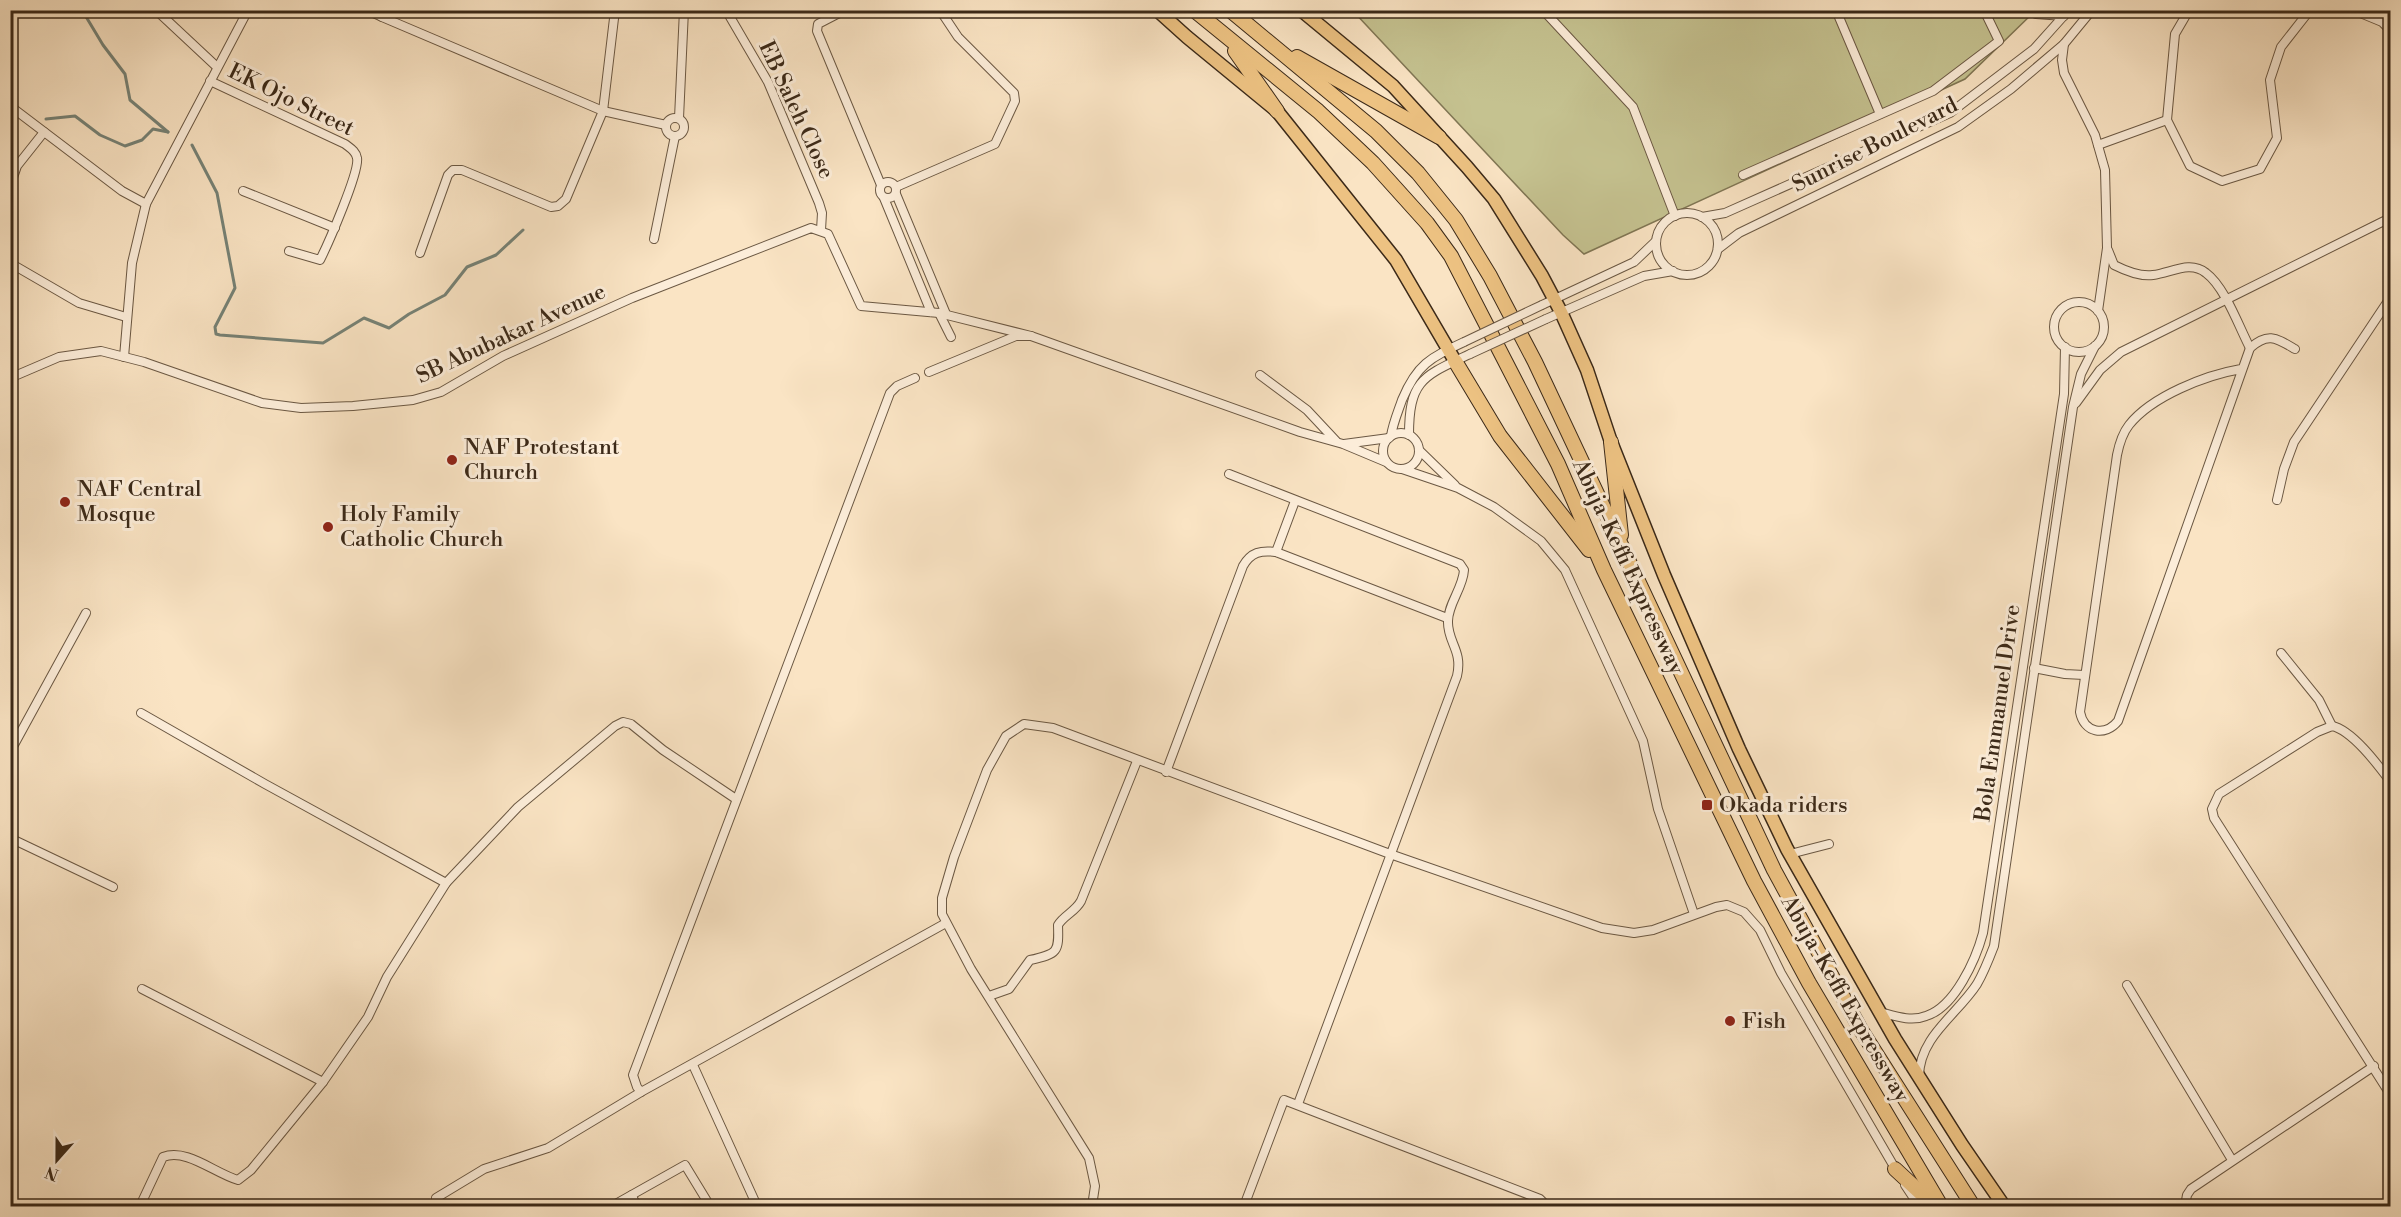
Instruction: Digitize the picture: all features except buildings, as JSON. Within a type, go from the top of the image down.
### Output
[{"type":"highway","points":[[1157,10],[1278,111]]},
{"type":"highway","name":"Abuja-Keffi Expressway","points":[[1194,10],[1318,111],[1373,163],[1407,199],[1445,248],[1532,412],[1604,570],[1754,881],[1809,983],[1941,1206]]},
{"type":"highway","name":"Abuja-Keffi Expressway","points":[[1230,10],[1376,131],[1418,173],[1456,220],[1490,276],[1535,362],[1623,546],[1738,797],[1804,928],[1861,1030],[1973,1206]]},
{"type":"highway","name":"Abuja-Keffi Expressway","points":[[1301,10],[1393,86],[1494,199],[1555,299],[1587,370],[1611,442],[1673,597],[1739,749],[1790,854],[1919,1077],[2004,1206]]},
{"type":"highway","points":[[1265,38],[1439,137]]},
{"type":"highway","points":[[1227,39],[1278,111],[1396,260],[1500,436],[1604,570]]},
{"type":"highway","points":[[1611,442],[1623,546]]},
{"type":"highway","points":[[1895,1169],[1935,1206]]},
{"type":"street","points":[[156,10],[217,67]]},
{"type":"street","points":[[124,357],[132,262],[146,204],[248,10]]},
{"type":"street","points":[[367,10],[383,14],[603,111],[666,125]]},
{"type":"street","points":[[420,253],[448,175],[453,170],[462,170],[551,207],[558,206],[566,199],[603,111],[615,10]]},
{"type":"street","points":[[654,239],[675,136],[684,128],[679,118],[684,10]]},
{"type":"street","name":"EB Saleh Close","points":[[726,10],[754,57],[780,108],[819,203],[822,213],[821,230]]},
{"type":"street","points":[[845,10],[818,24],[817,31],[881,185],[880,192],[924,294],[939,313],[951,338]]},
{"type":"street","points":[[884,198],[888,199],[896,191],[995,144],[1015,101],[1014,93],[958,37],[940,10]]},
{"type":"street","points":[[1543,10],[1633,107],[1675,216]]},
{"type":"street","points":[[1836,10],[1880,114]]},
{"type":"street","points":[[1743,175],[1933,91],[1999,42],[1984,10]]},
{"type":"street","points":[[2033,10],[2036,14],[2066,14]]},
{"type":"street","name":"Sunrise Boulevard","points":[[1718,249],[1739,233],[1958,127],[2011,88],[2064,44],[2092,10]]},
{"type":"street","points":[[2188,10],[2175,34],[2168,120],[2190,166],[2222,181],[2260,169],[2277,138],[2270,80],[2282,48],[2310,10]]},
{"type":"street","points":[[2353,10],[2382,22],[2391,30]]},
{"type":"street","name":"Sunrise Boulevard","points":[[1702,217],[1725,213],[1950,113],[2034,49],[2066,14]]},
{"type":"street","points":[[2064,44],[2062,60],[2064,73],[2095,135],[2105,170],[2108,248],[2098,311],[2104,325],[2100,340],[2095,346],[2080,352],[2065,347],[2055,333],[2056,317],[2061,310],[2076,302],[2084,303],[2098,311]]},
{"type":"street","name":"EK Ojo Street","points":[[210,81],[345,144],[355,152],[358,160],[335,228]]},
{"type":"street","points":[[10,106],[122,191],[146,204]]},
{"type":"street","points":[[666,125],[671,118],[679,118]]},
{"type":"street","points":[[2098,146],[2168,120]]},
{"type":"street","points":[[666,125],[668,132],[675,136]]},
{"type":"street","points":[[10,186],[17,166],[44,132]]},
{"type":"street","points":[[881,185],[891,182],[896,191],[935,291],[939,313]]},
{"type":"street","points":[[243,191],[335,228],[320,260],[289,251]]},
{"type":"street","points":[[1408,435],[1409,411],[1420,383],[1464,342],[1634,262],[1656,241],[1662,226],[1675,216],[1693,213],[1702,217],[1715,230],[1718,249],[1715,259],[1701,272],[1682,275],[1672,271],[1660,259],[1656,241]]},
{"type":"street","points":[[2073,407],[2100,370],[2116,356],[2391,218]]},
{"type":"street","name":"SB Abubakar Avenue","points":[[10,378],[59,357],[101,351],[262,403],[301,408],[412,400],[441,392],[503,356],[602,310],[812,228],[821,230]]},
{"type":"street","points":[[821,230],[828,234],[861,306],[939,313],[1031,336],[1300,432],[1340,443],[1393,467],[1458,488],[1494,507],[1530,532],[1550,551],[1565,570],[1643,741],[1658,809],[1694,914]]},
{"type":"street","points":[[2108,248],[2114,264],[2138,274],[2152,276],[2182,268],[2200,269],[2214,281],[2250,348]]},
{"type":"street","points":[[10,263],[80,303],[126,317]]},
{"type":"street","points":[[1386,462],[1384,446],[1390,437],[1412,377],[1427,362],[1470,354],[1644,276],[1672,271]]},
{"type":"street","points":[[2277,500],[2284,469],[2294,442],[2391,298]]},
{"type":"street","points":[[929,372],[1016,336],[1031,336]]},
{"type":"street","points":[[2241,369],[2210,376],[2165,398],[2141,413],[2128,426],[2117,456],[2084,675],[2081,720],[2094,731],[2112,729],[2118,721],[2250,348],[2258,341],[2274,338],[2295,349]]},
{"type":"street","name":"Bola Emmanuel Drive","points":[[1919,1077],[1919,1064],[1931,1037],[1976,984],[1994,946],[2073,407],[2081,375],[2095,346]]},
{"type":"street","name":"Bola Emmanuel Drive","points":[[1880,1012],[1913,1019],[1928,1016],[1943,1006],[1968,972],[1978,953],[1985,921],[2064,394],[2065,347]]},
{"type":"street","points":[[1260,375],[1307,410],[1340,443]]},
{"type":"street","points":[[641,1092],[633,1076],[890,393],[897,386],[915,378]]},
{"type":"street","points":[[1340,443],[1390,437],[1397,434],[1408,435],[1416,441],[1419,450],[1458,488]]},
{"type":"street","points":[[1402,469],[1414,463],[1419,450]]},
{"type":"street","points":[[1228,474],[1460,564],[1464,570],[1447,618],[1459,658],[1457,676],[1298,1104]]},
{"type":"street","points":[[1276,552],[1295,501]]},
{"type":"street","points":[[1166,772],[1243,566],[1247,558],[1257,552],[1276,552],[1447,618]]},
{"type":"street","points":[[10,752],[86,613]]},
{"type":"street","points":[[2282,653],[2319,700],[2332,726],[2343,731],[2367,753],[2391,781]]},
{"type":"street","points":[[2034,668],[2084,675]]},
{"type":"street","points":[[141,712],[446,883]]},
{"type":"street","points":[[140,1206],[163,1157],[171,1154],[184,1156],[238,1180],[251,1170],[323,1082],[368,1017],[387,977],[446,883],[518,807],[621,723],[631,724],[663,750],[736,799]]},
{"type":"street","points":[[1092,1206],[1095,1186],[1089,1158],[989,996],[942,914],[942,898],[954,857],[987,770],[1006,736],[1018,727],[1030,724],[1053,728],[1166,772],[1589,925],[1616,932],[1634,933],[1653,930],[1694,914],[1727,905],[1744,912],[1754,921],[1781,973],[1919,1206]]},
{"type":"street","points":[[2332,726],[2317,732],[2219,794],[2212,809],[2214,818],[2391,1094]]},
{"type":"street","points":[[989,996],[1009,988],[1030,960],[1049,956],[1058,945],[1060,937],[1058,924],[1075,910],[1081,901],[1137,761]]},
{"type":"street","points":[[10,838],[113,887]]},
{"type":"street","points":[[1790,854],[1829,844]]},
{"type":"street","points":[[436,1198],[484,1169],[548,1148],[641,1092],[946,923]]},
{"type":"street","points":[[2127,985],[2232,1160]]},
{"type":"street","points":[[142,989],[323,1082]]},
{"type":"street","points":[[693,1065],[757,1206]]},
{"type":"street","points":[[2185,1206],[2191,1190],[2232,1160],[2374,1066]]},
{"type":"street","points":[[1244,1206],[1284,1100],[1540,1199],[1547,1206]]},
{"type":"street","points":[[612,1206],[685,1165],[710,1206]]},
{"type":"street","points":[[632,1195],[636,1206]]},
{"type":"shaded area","points":[[1353,11],[2035,11],[1965,79],[1584,254],[1563,235]]},
{"type":"waterway","points":[[82,10],[103,45],[125,74],[130,100],[168,132]]},
{"type":"waterway","points":[[46,119],[75,116],[100,135],[125,146],[142,140],[153,129],[168,132]]},
{"type":"waterway","points":[[10,127],[16,129]]},
{"type":"waterway","points":[[192,145],[217,193],[235,288],[215,327],[216,334],[323,343],[364,318],[389,328],[409,314],[445,295],[467,267],[496,255],[523,230]]},
{"type":"place","name":"NAF Protestant Church","points":[[452,460]]},
{"type":"place","name":"NAF Central Mosque","points":[[65,502]]},
{"type":"place","name":"Holy Family Catholic Church","points":[[328,527]]},
{"type":"place","name":"Okada riders","points":[[1707,805]]},
{"type":"place","name":"Fish","points":[[1730,1021]]}]
